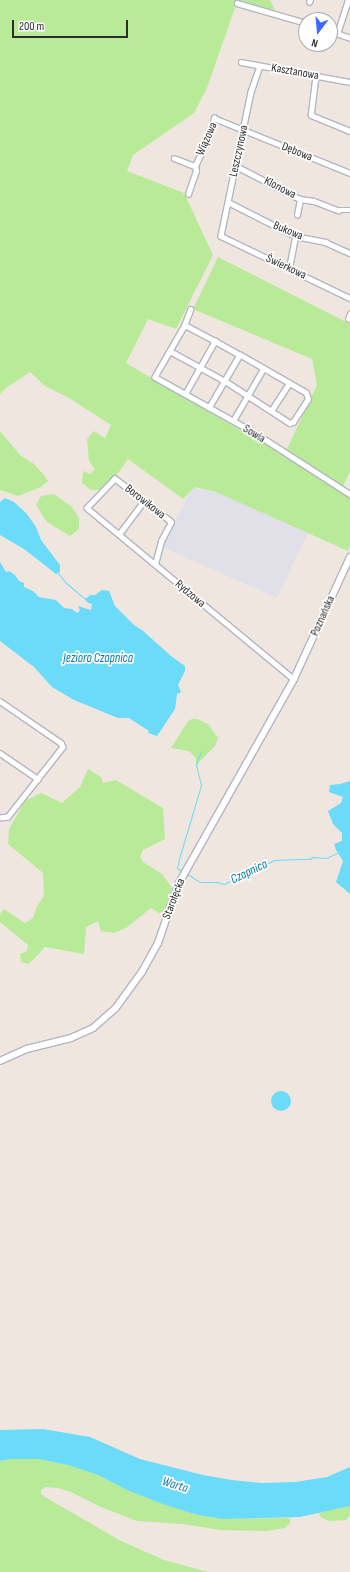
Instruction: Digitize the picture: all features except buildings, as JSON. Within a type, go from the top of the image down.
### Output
[{"type":"street","points":[[338,31],[348,0]]},
{"type":"street","points":[[238,3],[298,21]]},
{"type":"street","points":[[338,34],[350,38]]},
{"type":"street","name":"Kasztanowa","points":[[240,62],[350,82]]},
{"type":"street","name":"Leszczynowa","points":[[222,236],[251,92],[260,66]]},
{"type":"street","points":[[316,76],[311,115],[350,131]]},
{"type":"street","name":"Wiązowa","points":[[188,194],[196,171],[195,166],[209,136],[214,118],[244,131]]},
{"type":"street","name":"Dębowa","points":[[244,131],[350,173]]},
{"type":"street","name":"Wiązowa","points":[[174,158],[195,166]]},
{"type":"street","name":"Klonowa","points":[[236,166],[300,199],[314,200],[338,210],[350,210]]},
{"type":"street","points":[[297,215],[300,199]]},
{"type":"street","name":"Bukowa","points":[[228,202],[294,236],[325,242],[350,253]]},
{"type":"street","name":"Świerkowa","points":[[222,236],[350,298]]},
{"type":"street","points":[[289,268],[294,236]]},
{"type":"street","points":[[184,325],[306,393],[308,399],[293,422],[290,422],[225,382],[170,351],[191,309]]},
{"type":"street","points":[[185,394],[215,341]]},
{"type":"street","name":"Sowia","points":[[170,351],[155,377],[233,421],[350,494]]},
{"type":"street","points":[[209,408],[240,355]]},
{"type":"street","points":[[233,421],[263,369]]},
{"type":"street","points":[[271,411],[289,383]]},
{"type":"street","name":"Borowikowa","points":[[87,508],[115,479],[171,522],[161,541],[155,561]]},
{"type":"street","points":[[121,532],[144,501]]},
{"type":"street","name":"Rydzowa","points":[[87,508],[121,532],[295,677]]},
{"type":"street","name":"Poznańska","points":[[295,677],[350,557]]},
{"type":"street","name":"Starołęcka","points":[[0,1061],[27,1049],[81,1035],[101,1022],[118,1005],[152,956],[161,937],[178,885],[295,677]]},
{"type":"street","points":[[0,701],[62,745],[61,751],[8,816],[0,818]]},
{"type":"street","points":[[0,753],[38,779]]},
{"type":"shaded area","points":[[195,488],[216,492],[308,533],[277,598],[162,547],[188,495]]},
{"type":"green space","points":[[0,0],[270,0],[275,10],[237,2],[207,88],[194,113],[133,155],[127,171],[184,193],[213,255],[176,329],[148,319],[126,363],[252,437],[287,449],[317,385],[312,359],[193,309],[218,257],[350,324],[350,471],[342,489],[350,494],[350,547],[348,551],[216,492],[195,487],[183,499],[128,459],[114,479],[103,490],[91,490],[82,483],[83,471],[90,474],[95,469],[89,461],[87,439],[94,431],[105,438],[111,425],[69,398],[45,386],[30,372],[6,388],[0,394]]},
{"type":"green space","points":[[0,431],[21,456],[34,464],[43,474],[48,481],[41,487],[18,496],[0,490]]},
{"type":"green space","points":[[54,494],[72,507],[79,518],[79,529],[70,536],[47,522],[36,505],[41,496]]},
{"type":"green space","points":[[198,719],[209,725],[218,738],[215,746],[196,765],[196,758],[189,751],[171,748],[188,721]]},
{"type":"green space","points":[[88,769],[101,777],[103,783],[116,780],[163,808],[165,839],[143,850],[140,857],[143,862],[162,874],[172,888],[165,911],[159,913],[151,908],[126,928],[114,933],[101,931],[98,921],[86,927],[84,954],[45,947],[28,964],[21,962],[20,954],[27,951],[28,945],[0,922],[0,914],[4,909],[25,923],[33,918],[37,906],[44,896],[43,873],[8,844],[9,829],[25,801],[41,793],[62,803],[80,787]]},
{"type":"green space","points":[[12,1459],[38,1459],[68,1465],[98,1475],[127,1490],[165,1505],[198,1515],[223,1519],[290,1518],[290,1523],[285,1528],[267,1531],[220,1530],[183,1524],[137,1521],[101,1507],[71,1492],[58,1488],[45,1487],[41,1490],[41,1494],[45,1497],[121,1541],[164,1560],[208,1572],[0,1572],[0,1461]]},
{"type":"green space","points":[[350,1506],[350,1515],[346,1520],[329,1521],[322,1518],[318,1513]]},
{"type":"water","points":[[5,498],[14,502],[27,514],[36,527],[41,540],[60,565],[60,572],[56,574],[24,549],[0,535],[0,502]]},
{"type":"water","name":"Jezioro Czapnica","points":[[0,562],[6,572],[9,571],[15,575],[19,581],[24,583],[24,587],[33,591],[39,597],[56,600],[64,608],[72,609],[77,613],[80,610],[78,606],[91,610],[92,604],[88,603],[84,598],[87,598],[90,595],[95,595],[102,590],[109,591],[115,606],[134,625],[185,666],[185,671],[178,685],[181,692],[177,694],[175,709],[157,736],[148,733],[149,731],[129,718],[118,718],[74,700],[52,687],[34,667],[0,641]]},
{"type":"water","points":[[350,781],[350,894],[336,882],[343,861],[334,844],[342,841],[342,833],[333,824],[328,811],[341,803],[343,797],[329,792],[330,785]]},
{"type":"water","points":[[281,1091],[288,1094],[291,1101],[288,1108],[281,1111],[274,1108],[271,1101],[274,1094]]},
{"type":"water","name":"Warta","points":[[43,1429],[90,1437],[140,1459],[203,1475],[232,1480],[262,1483],[295,1482],[327,1477],[350,1467],[350,1506],[300,1517],[223,1519],[198,1515],[165,1505],[127,1490],[98,1475],[68,1465],[38,1459],[12,1459],[0,1461],[0,1430]]},
{"type":"waterway","points":[[58,573],[65,582],[84,598]]},
{"type":"waterway","name":"Czapnica","points":[[181,871],[177,868],[179,859],[201,785],[196,765],[201,751]]},
{"type":"waterway","name":"Czapnica","points":[[187,874],[200,882],[216,882],[224,884],[274,860],[310,859],[313,857],[326,858],[337,853]]}]
